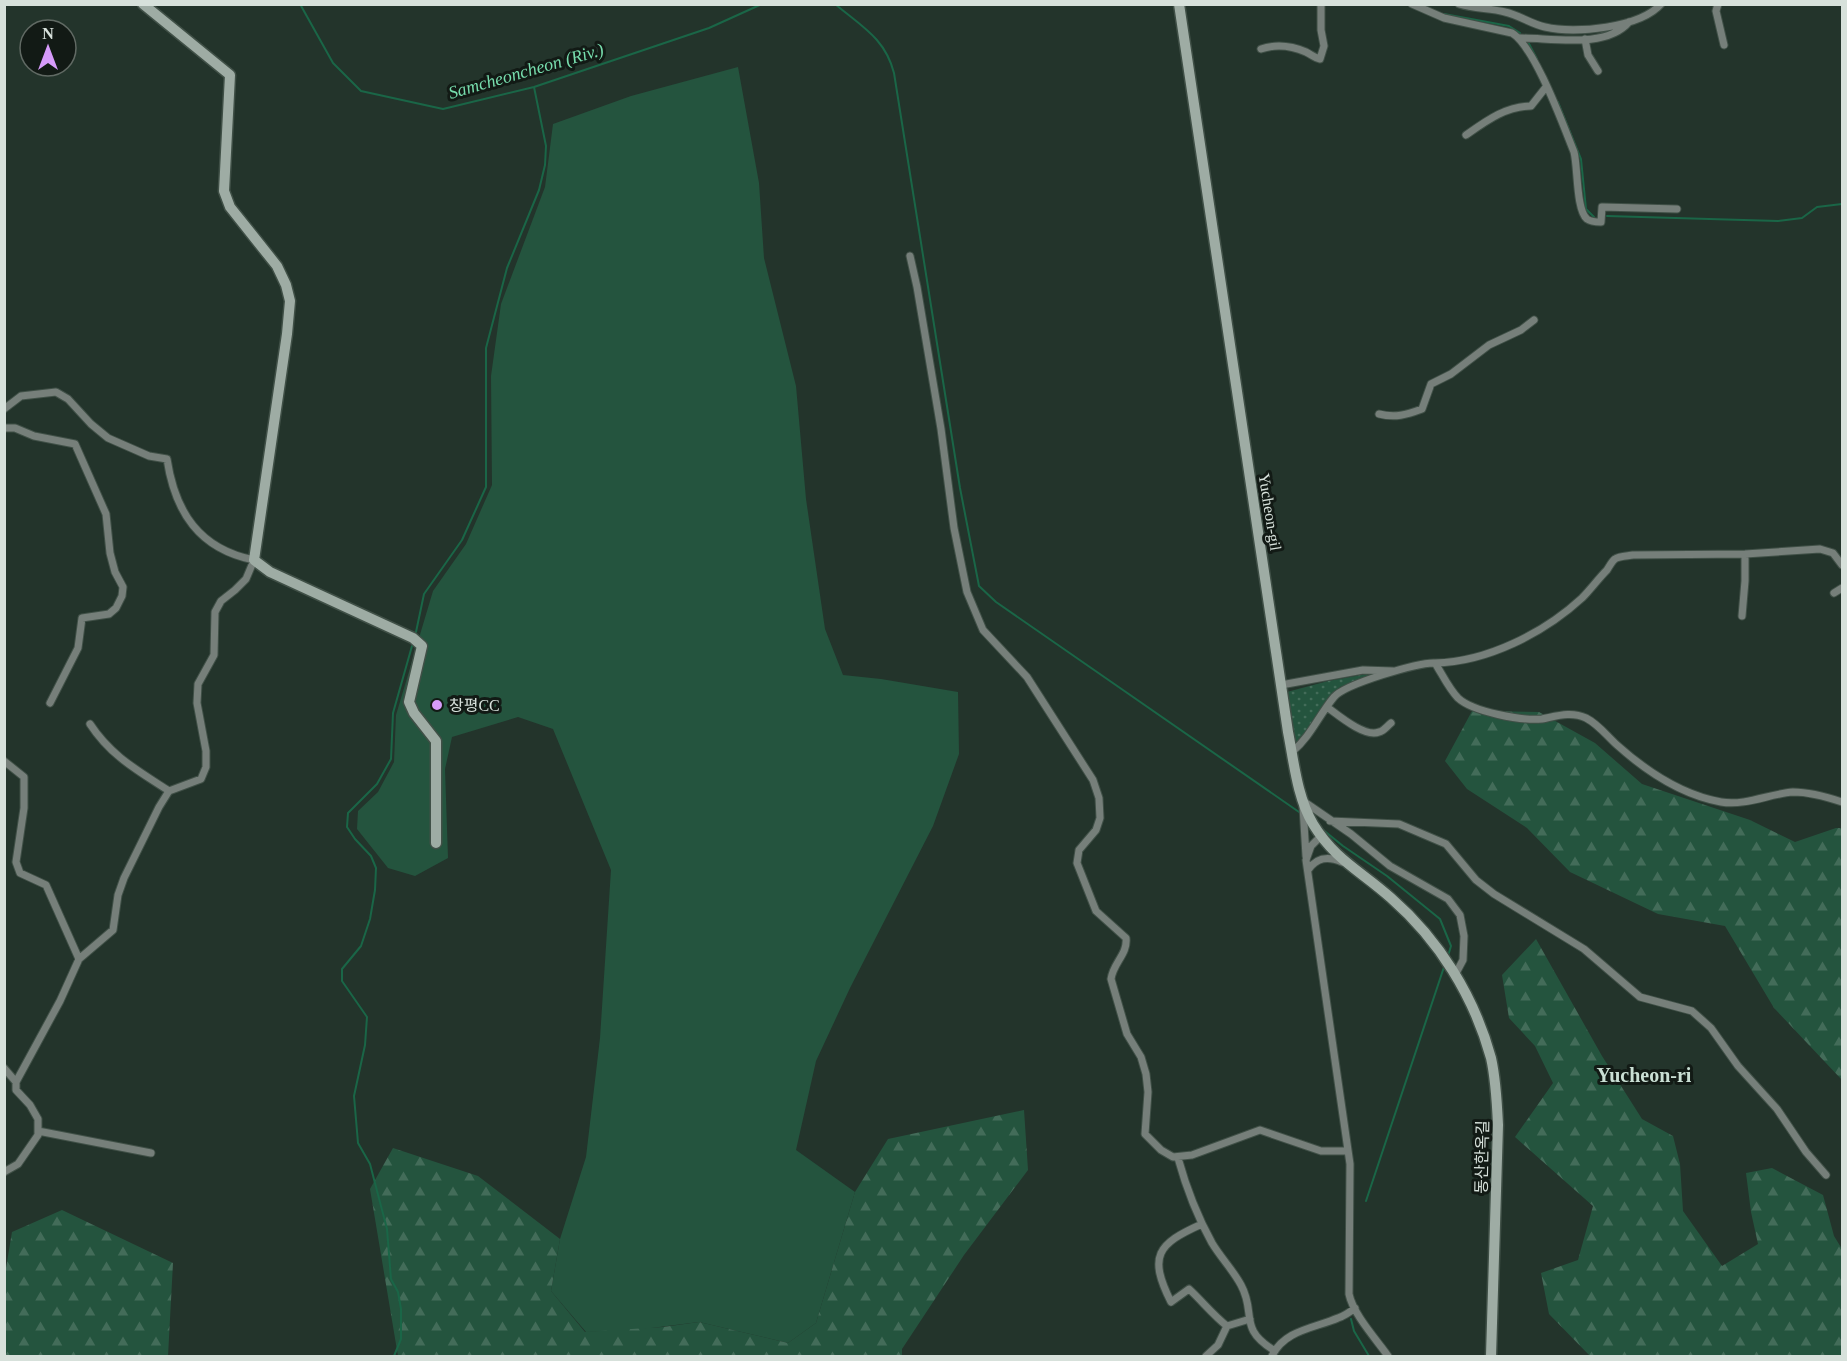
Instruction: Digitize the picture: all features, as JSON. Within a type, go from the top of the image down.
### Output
[{"type":"street","points":[[4,1172],[18,1164],[38,1135],[38,1119],[30,1105],[16,1090],[16,1082],[60,1001],[79,959],[113,930],[118,896],[124,878],[169,790],[201,779],[206,767],[206,751],[197,702],[198,684],[214,655],[215,612],[221,601],[246,579],[254,560],[289,323],[290,301],[277,266],[226,200],[224,178],[230,75],[143,4]]},
{"type":"street","name":"Yucheon-gil","points":[[1179,4],[1281,685],[1303,800],[1308,815],[1335,854],[1408,914],[1424,930],[1452,971]]},
{"type":"street","points":[[1261,49],[1281,46],[1307,52],[1320,59],[1324,46],[1321,30],[1321,4]]},
{"type":"street","points":[[1412,4],[1444,18],[1512,33],[1520,38],[1546,87],[1574,152],[1578,168],[1580,208],[1587,219],[1592,222],[1601,222],[1602,207],[1677,209]]},
{"type":"street","points":[[1459,4],[1508,12],[1545,27],[1589,29],[1630,21],[1654,13],[1661,4]]},
{"type":"street","points":[[1718,4],[1716,11],[1724,45]]},
{"type":"street","points":[[1520,38],[1599,39],[1617,32],[1630,21]]},
{"type":"street","points":[[1585,39],[1588,55],[1598,71]]},
{"type":"street","points":[[1466,135],[1498,114],[1520,106],[1531,106],[1546,87]]},
{"type":"street","points":[[910,256],[941,429],[954,528],[967,592],[983,630],[1032,683],[1058,728],[1087,768],[1096,789],[1100,818],[1096,830],[1078,850],[1078,869],[1096,911],[1126,938],[1126,948],[1112,971],[1111,978],[1128,1034],[1141,1058],[1146,1074],[1148,1092],[1145,1134],[1168,1155],[1178,1158],[1260,1130],[1321,1151],[1348,1150]]},
{"type":"street","points":[[1379,414],[1392,417],[1422,409],[1431,384],[1451,374],[1489,345],[1521,330],[1534,320]]},
{"type":"street","points":[[4,409],[21,396],[56,392],[69,399],[91,424],[108,438],[149,456],[167,459],[171,484],[180,507],[190,523],[207,539],[234,556],[254,560],[270,572],[413,638],[422,646],[409,702],[414,713],[436,741],[436,843]]},
{"type":"street","points":[[4,428],[15,428],[34,436],[75,444],[106,513],[110,553],[115,572],[123,587],[122,596],[116,608],[109,614],[82,618],[78,648],[51,702]]},
{"type":"street","points":[[1292,752],[1305,740],[1338,693],[1346,688],[1424,663],[1450,663],[1513,643],[1564,614],[1616,559],[1633,555],[1745,554],[1820,549],[1833,553],[1842,565]]},
{"type":"street","points":[[1742,615],[1745,554]]},
{"type":"street","points":[[1834,593],[1842,588]]},
{"type":"street","points":[[1435,663],[1458,698],[1475,707],[1530,719],[1564,714],[1579,716],[1597,725],[1655,775],[1701,796],[1733,803],[1794,792],[1814,794],[1842,802]]},
{"type":"street","points":[[1281,685],[1363,670],[1398,671]]},
{"type":"street","points":[[1327,707],[1354,726],[1372,733],[1382,731],[1391,723]]},
{"type":"street","points":[[90,724],[102,743],[125,763],[169,790]]},
{"type":"street","points":[[4,761],[24,777],[24,808],[16,862],[20,873],[46,885],[79,959]]},
{"type":"street","points":[[1303,800],[1351,834],[1390,866],[1448,899],[1460,915],[1464,936],[1463,960],[1452,971]]},
{"type":"street","points":[[1303,800],[1306,860],[1348,1150],[1350,1301],[1388,1356]]},
{"type":"street","points":[[1330,821],[1400,824],[1446,844],[1476,880],[1561,937],[1584,949],[1640,997],[1692,1011],[1711,1028],[1738,1066],[1777,1109],[1806,1152],[1826,1175]]},
{"type":"street","points":[[1306,860],[1311,846],[1321,836]]},
{"type":"street","points":[[1308,870],[1314,861],[1323,859],[1334,859],[1345,863]]},
{"type":"street","name":"동산한옥길","points":[[1452,971],[1470,1002],[1482,1031],[1491,1060],[1496,1088],[1498,1163],[1491,1356]]},
{"type":"street","points":[[4,1068],[16,1082]]},
{"type":"street","points":[[38,1131],[151,1153]]},
{"type":"street","points":[[1178,1158],[1202,1224],[1218,1252],[1241,1283],[1252,1330],[1274,1354],[1283,1342],[1297,1333],[1335,1320],[1355,1308]]},
{"type":"street","points":[[1202,1224],[1175,1236],[1165,1245],[1159,1264],[1159,1275],[1171,1302],[1189,1289],[1207,1305],[1215,1317],[1227,1326]]},
{"type":"street","points":[[1206,1356],[1218,1345],[1227,1326],[1250,1319]]},
{"type":"green space","points":[[738,67],[759,183],[764,258],[796,386],[806,499],[825,629],[843,675],[958,692],[959,754],[933,826],[850,988],[816,1061],[796,1150],[855,1192],[816,1323],[788,1343],[699,1322],[628,1331],[586,1332],[551,1291],[560,1239],[586,1157],[600,1038],[611,870],[553,729],[518,717],[452,737],[445,769],[448,858],[415,876],[388,868],[357,829],[358,811],[378,792],[394,762],[396,715],[433,591],[466,544],[492,485],[491,376],[501,304],[545,187],[553,124],[631,96]]},
{"type":"green space","points":[[1367,674],[1369,676],[1340,687],[1305,736],[1295,745],[1287,692]]},
{"type":"green space","points":[[1472,711],[1539,712],[1595,743],[1642,784],[1750,820],[1795,842],[1842,828],[1842,1080],[1774,1008],[1725,926],[1658,914],[1570,872],[1527,828],[1467,789],[1445,761]]},
{"type":"green space","points":[[1536,939],[1602,1056],[1642,1119],[1673,1136],[1680,1164],[1683,1211],[1722,1266],[1758,1244],[1746,1173],[1772,1168],[1823,1195],[1834,1236],[1842,1249],[1842,1356],[1590,1356],[1549,1314],[1541,1273],[1578,1260],[1593,1206],[1515,1137],[1553,1083],[1535,1046],[1509,1018],[1502,975]]},
{"type":"green space","points":[[1024,1110],[1028,1170],[964,1255],[902,1349],[902,1356],[398,1356],[370,1189],[393,1148],[478,1176],[560,1239],[551,1291],[585,1332],[663,1327],[699,1322],[788,1343],[816,1323],[855,1192],[888,1139]]},
{"type":"green space","points":[[62,1210],[173,1263],[168,1356],[5,1356],[5,1274],[12,1232]]},
{"type":"waterway","name":"Samcheoncheon (Riv.)","points":[[300,4],[333,63],[361,91],[443,109],[534,87],[709,28],[762,4]]},
{"type":"waterway","points":[[835,4],[863,26],[878,42],[885,51],[894,73],[960,488],[979,586],[996,602],[1299,812]]},
{"type":"waterway","points":[[1444,14],[1509,26],[1520,33]]},
{"type":"waterway","points":[[1527,40],[1537,59]]},
{"type":"waterway","points":[[416,632],[424,594],[462,540],[486,487],[486,348],[507,268],[539,190],[545,165],[546,146],[534,87]]},
{"type":"waterway","points":[[1558,102],[1581,159],[1586,209],[1594,217]]},
{"type":"waterway","points":[[1607,216],[1778,221],[1802,218],[1817,207],[1842,204]]},
{"type":"waterway","points":[[394,1356],[401,1339],[401,1309],[398,1292],[391,1279],[387,1229],[370,1164],[358,1143],[354,1096],[365,1045],[367,1017],[342,981],[342,969],[361,946],[370,919],[376,868],[371,856],[347,827],[348,813],[377,784],[391,759],[393,713],[412,646]]},
{"type":"waterway","points":[[1322,829],[1387,876],[1440,919],[1451,946],[1448,956]]},
{"type":"waterway","points":[[1366,1201],[1445,964]]},
{"type":"waterway","points":[[1351,1319],[1354,1331],[1369,1356]]},
{"type":"place","name":"창평CC","points":[[437,705]]},
{"type":"district","name":"Yucheon-ri","points":[[1644,1075]]}]
